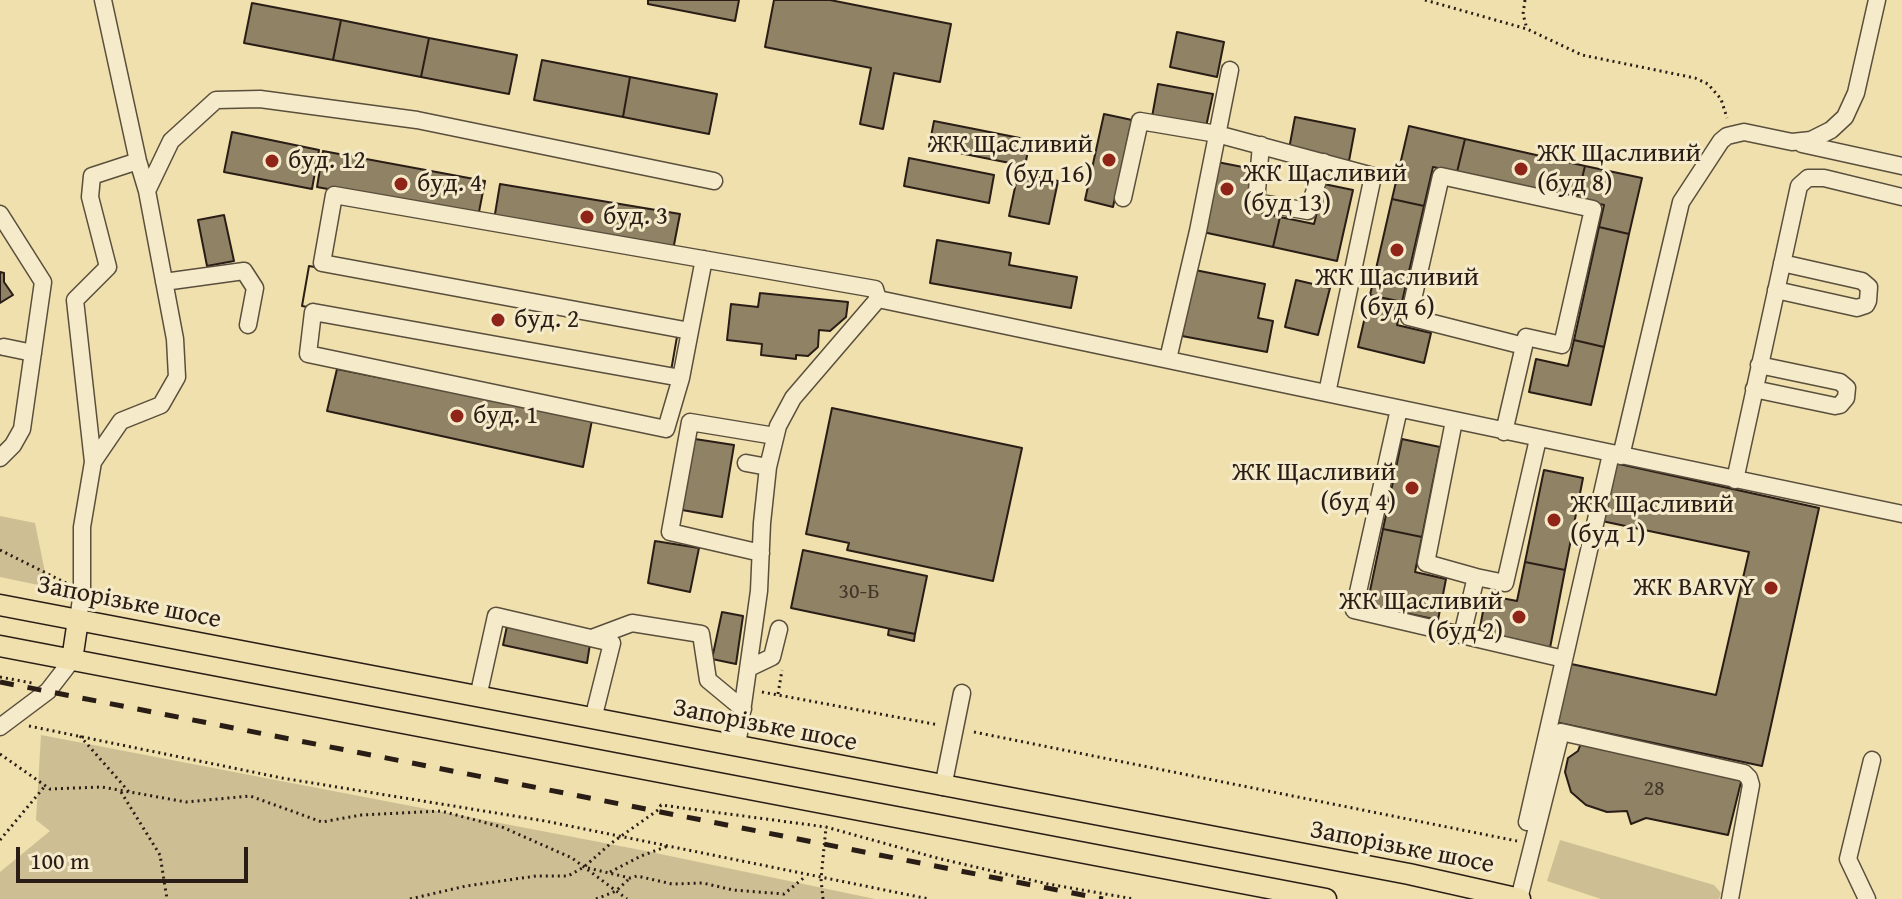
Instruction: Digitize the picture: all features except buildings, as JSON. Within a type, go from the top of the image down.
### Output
[{"type":"main road","name":"Запорізьке шосе","points":[[0,605],[1393,871],[1520,899]]},
{"type":"main road","points":[[72,660],[78,620]]},
{"type":"main road","points":[[0,646],[1326,899]]},
{"type":"street","points":[[93,462],[121,421],[161,405],[177,377],[175,339],[147,191],[103,0]]},
{"type":"street","points":[[1792,142],[1811,140],[1831,130],[1851,108],[1877,0]]},
{"type":"street","points":[[1168,359],[1230,70]]},
{"type":"street","points":[[147,191],[171,141],[216,100],[260,99],[417,120],[714,181]]},
{"type":"street","points":[[1123,198],[1140,121],[1217,134],[1373,176],[1327,393]]},
{"type":"street","points":[[1528,868],[1523,850],[1526,826],[1564,659],[1681,202],[1727,136],[1744,132],[1902,166]]},
{"type":"street","points":[[1261,145],[1256,202],[1308,211],[1324,162]]},
{"type":"street","points":[[78,620],[82,592],[82,527],[93,462],[75,300],[108,267],[90,197],[92,176],[138,161]]},
{"type":"street","points":[[1504,432],[1524,346],[1526,337],[1562,345],[1593,209],[1441,176],[1409,317],[1524,346]]},
{"type":"street","points":[[1735,480],[1799,186],[1808,178],[1824,178],[1902,197]]},
{"type":"street","points":[[690,331],[322,263],[334,195],[875,289],[878,299]]},
{"type":"street","points":[[0,458],[13,445],[22,429],[43,282],[2,220]]},
{"type":"street","points":[[681,378],[313,312],[308,354],[666,429],[681,378],[704,259]]},
{"type":"street","points":[[1776,290],[1857,308],[1868,301],[1869,287],[1862,281],[1782,263]]},
{"type":"street","points":[[164,282],[244,271],[255,288],[248,325]]},
{"type":"street","points":[[878,299],[1902,514]]},
{"type":"street","points":[[737,747],[749,668],[768,467],[775,436],[793,398],[878,299]]},
{"type":"street","points":[[4,347],[33,353]]},
{"type":"street","points":[[1754,389],[1835,406],[1846,398],[1847,388],[1840,382],[1759,365]]},
{"type":"street","points":[[1399,409],[1354,610],[1564,659]]},
{"type":"street","points":[[1454,421],[1426,563],[1476,577],[1505,583],[1538,439]]},
{"type":"street","points":[[761,553],[670,532],[690,422],[775,436]]},
{"type":"street","points":[[746,463],[768,467]]},
{"type":"street","points":[[1462,635],[1476,577]]},
{"type":"street","points":[[478,697],[496,616],[612,643],[593,719]]},
{"type":"street","points":[[592,638],[632,623],[701,634],[708,680],[743,709]]},
{"type":"street","points":[[749,668],[772,657],[779,629]]},
{"type":"street","points":[[5,724],[52,687],[72,660]]},
{"type":"street","points":[[943,787],[962,693]]},
{"type":"street","points":[[1520,899],[1561,732],[1744,773],[1751,785],[1730,899]]},
{"type":"street","points":[[1867,899],[1848,859],[1872,760]]},
{"type":"path","points":[[1425,0],[1527,29],[1582,55],[1695,78],[1708,84],[1721,99],[1727,118]]},
{"type":"path","points":[[1525,0],[1523,14],[1527,29]]},
{"type":"path","points":[[0,550],[82,592]]},
{"type":"path","points":[[0,677],[52,687]]},
{"type":"path","points":[[778,695],[781,677]]},
{"type":"path","points":[[746,690],[939,725]]},
{"type":"path","points":[[5,724],[80,736],[282,778],[545,821],[929,899]]},
{"type":"path","points":[[974,732],[1520,842]]},
{"type":"path","points":[[80,736],[130,793]]},
{"type":"path","points":[[0,754],[50,789],[102,787],[186,802],[250,796],[322,822],[361,815],[441,811],[502,827],[572,858],[627,899]]},
{"type":"path","points":[[0,840],[45,786]]},
{"type":"path","points":[[121,792],[160,855],[167,899]]},
{"type":"path","points":[[410,899],[466,886],[536,876],[568,876],[584,867],[661,805],[826,827],[937,858],[1048,884],[1134,899]]},
{"type":"path","points":[[823,899],[821,879],[826,827]]},
{"type":"path","points":[[610,872],[669,846]]},
{"type":"path","points":[[584,867],[630,878]]},
{"type":"path","points":[[596,899],[616,891],[630,878],[637,876],[672,884],[686,881],[733,890],[784,894],[808,875]]},
{"type":"shaded area","points":[[0,516],[35,523],[48,587],[0,577]]},
{"type":"shaded area","points":[[41,735],[646,851],[875,899],[0,899],[0,872],[50,831],[36,820]]},
{"type":"shaded area","points":[[1560,840],[1714,885],[1721,893],[1719,899],[1601,899],[1547,881]]},
{"type":"railway","points":[[0,682],[1103,899]]},
{"type":"place","name":"ЖК Щасливий (буд 16)","points":[[1109,160]]},
{"type":"place","name":"буд. 12","points":[[272,161]]},
{"type":"place","name":"ЖК Щасливий (буд 8)","points":[[1521,169]]},
{"type":"place","name":"буд. 4","points":[[401,184]]},
{"type":"place","name":"ЖК Щасливий (буд 13)","points":[[1227,189]]},
{"type":"place","name":"буд. 3","points":[[587,217]]},
{"type":"place","name":"ЖК Щасливий (буд 6)","points":[[1397,250]]},
{"type":"place","name":"буд. 2","points":[[498,320]]},
{"type":"place","name":"буд. 1","points":[[457,416]]},
{"type":"place","name":"ЖК Щасливий (буд 4)","points":[[1412,488]]},
{"type":"place","name":"ЖК Щасливий (буд 1)","points":[[1554,520]]},
{"type":"place","name":"ЖК BARVY","points":[[1771,588]]},
{"type":"place","name":"ЖК Щасливий (буд 2)","points":[[1519,617]]}]
